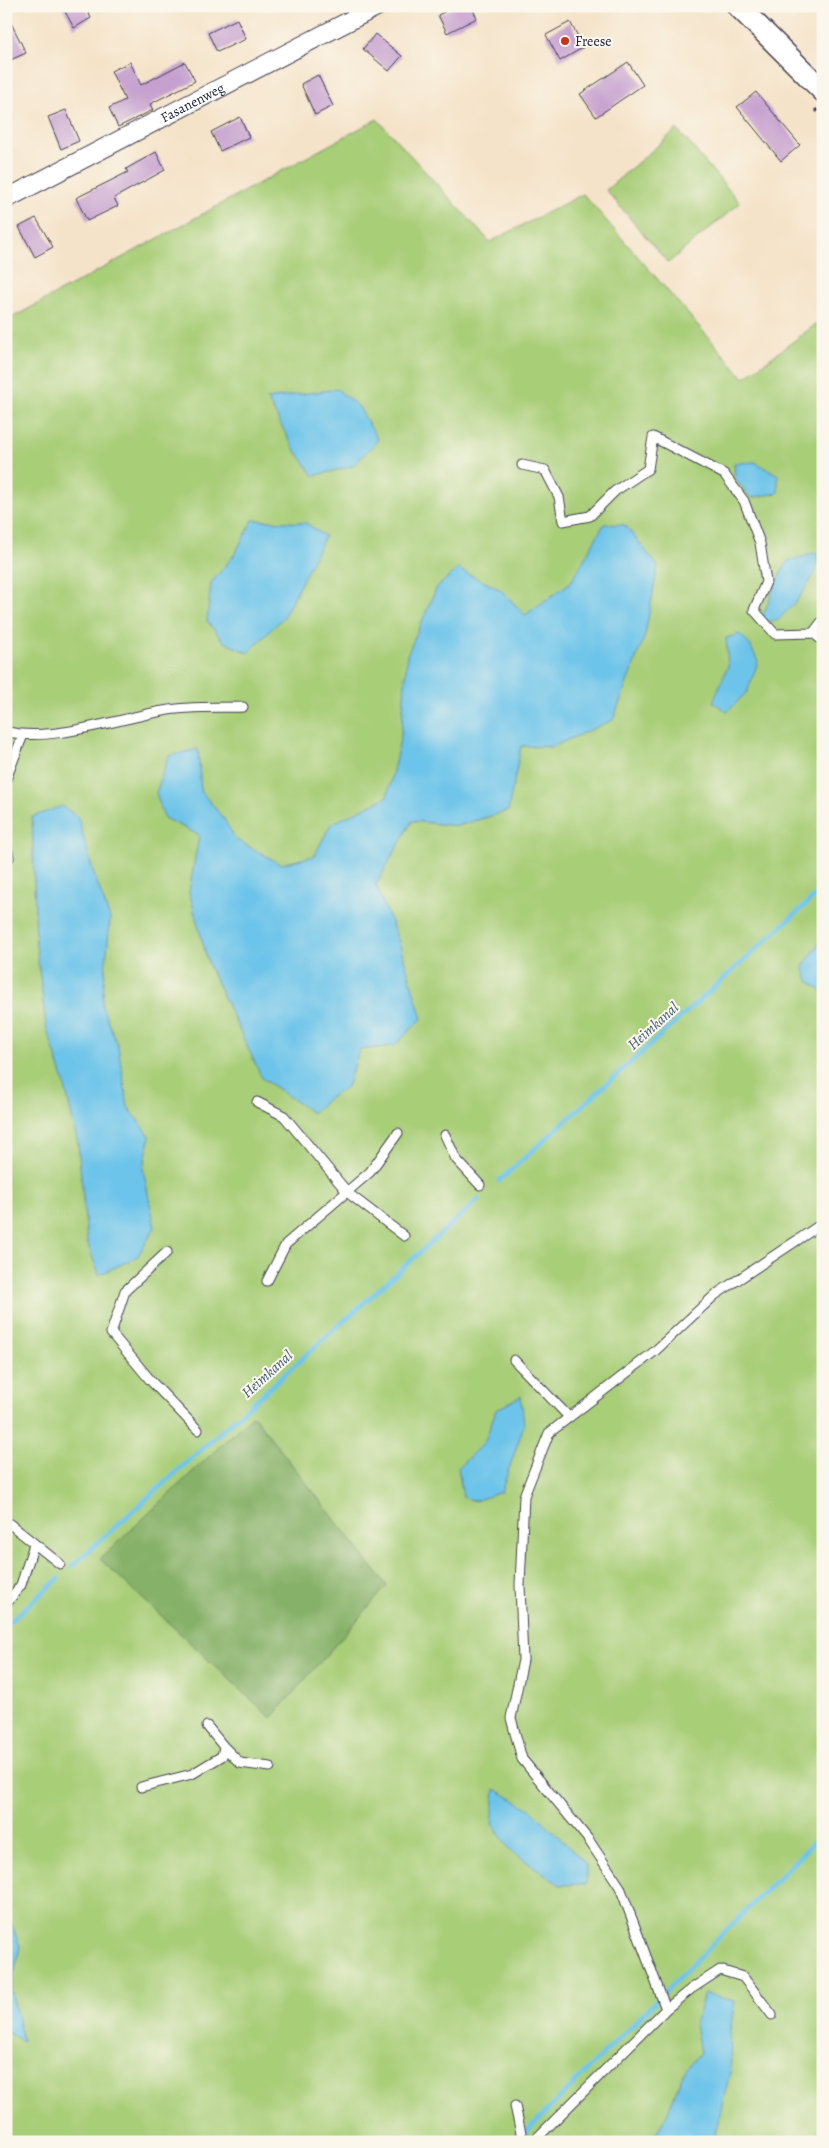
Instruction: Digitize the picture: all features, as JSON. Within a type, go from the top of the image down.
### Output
[{"type":"street","points":[[738,6],[823,91]]},
{"type":"street","name":"Fasanenweg","points":[[6,199],[373,7]]},
{"type":"lane","points":[[522,465],[545,470],[559,497],[563,520],[590,516],[616,492],[648,469],[653,437],[724,474],[744,500],[760,543],[766,582],[754,610],[774,634],[813,633],[823,641]]},
{"type":"lane","points":[[813,633],[823,620]]},
{"type":"lane","points":[[6,731],[23,735],[52,734],[166,710],[243,707]]},
{"type":"lane","points":[[6,779],[23,735]]},
{"type":"lane","points":[[6,844],[9,858]]},
{"type":"lane","points":[[257,1102],[284,1116],[347,1192],[404,1236]]},
{"type":"lane","points":[[267,1281],[286,1244],[370,1172],[398,1133]]},
{"type":"lane","points":[[445,1135],[456,1159],[480,1185]]},
{"type":"lane","points":[[665,2006],[620,1887],[588,1839],[522,1759],[512,1718],[523,1660],[520,1585],[524,1496],[549,1433],[654,1351],[715,1295],[823,1223]]},
{"type":"lane","points":[[167,1252],[126,1291],[111,1333],[152,1381],[198,1430]]},
{"type":"lane","points":[[514,1360],[569,1417]]},
{"type":"lane","points":[[6,1521],[60,1564]]},
{"type":"lane","points":[[6,1604],[21,1585],[34,1544]]},
{"type":"lane","points":[[207,1726],[240,1763],[270,1767]]},
{"type":"lane","points":[[141,1787],[192,1774],[222,1756],[224,1746]]},
{"type":"lane","points":[[533,2142],[665,2006],[720,1970],[743,1977],[772,2015]]},
{"type":"lane","points":[[515,2106],[523,2142]]},
{"type":"green space","points":[[377,119],[490,242],[583,194],[744,378],[823,319],[823,2142],[6,2142],[6,321]]},
{"type":"green space","points":[[677,129],[740,203],[668,263],[606,190]]},
{"type":"green space","points":[[253,1415],[387,1586],[271,1718],[100,1559]]},
{"type":"water","points":[[337,389],[359,407],[378,440],[353,466],[314,476],[293,447],[267,399]]},
{"type":"water","points":[[755,462],[778,475],[778,493],[751,498],[735,479],[734,463]]},
{"type":"water","points":[[253,520],[306,523],[325,536],[283,618],[248,653],[224,642],[207,621],[211,583],[234,555]]},
{"type":"water","points":[[604,524],[625,525],[658,566],[645,635],[613,720],[552,747],[521,746],[508,811],[457,826],[412,821],[376,885],[399,942],[422,1019],[394,1046],[359,1050],[347,1087],[329,1098],[312,1113],[262,1078],[209,966],[189,892],[199,835],[164,818],[156,793],[168,756],[198,749],[201,791],[224,819],[235,839],[281,864],[314,856],[331,824],[387,797],[401,735],[407,655],[437,587],[458,569],[501,590],[525,615],[571,582]]},
{"type":"water","points":[[818,552],[816,572],[797,601],[777,621],[761,621],[776,582],[788,561]]},
{"type":"water","points":[[740,634],[750,645],[758,662],[747,692],[727,712],[713,702],[728,666],[726,638]]},
{"type":"water","points":[[62,806],[78,817],[93,871],[110,919],[102,1006],[118,1046],[128,1107],[150,1136],[143,1169],[155,1228],[137,1257],[99,1275],[87,1242],[78,1144],[64,1082],[46,1026],[36,944],[32,817]]},
{"type":"water","points":[[823,938],[823,992],[808,981],[803,966]]},
{"type":"water","points":[[521,1396],[524,1425],[501,1492],[475,1501],[463,1497],[458,1468],[485,1441],[496,1410]]},
{"type":"water","points":[[495,1789],[532,1810],[586,1864],[586,1884],[560,1885],[511,1851],[492,1824]]},
{"type":"water","points":[[6,1910],[20,1946],[11,1989],[23,2041],[6,2032]]},
{"type":"water","points":[[704,1994],[735,2001],[730,2031],[731,2069],[713,2142],[646,2142],[664,2120],[683,2074],[700,2053],[695,2024]]},
{"type":"building","points":[[62,6],[85,6],[91,18],[74,28]]},
{"type":"building","points":[[456,6],[471,6],[477,18],[447,33],[438,15]]},
{"type":"building","points":[[6,13],[26,53],[6,62]]},
{"type":"building","points":[[237,19],[246,39],[217,52],[208,33]]},
{"type":"building","name":"Freese","points":[[570,22],[584,47],[560,61],[546,35]]},
{"type":"building","points":[[375,34],[402,56],[389,71],[363,49]]},
{"type":"building","points":[[130,62],[141,85],[185,62],[195,81],[150,104],[153,110],[118,127],[109,108],[125,100],[111,71]]},
{"type":"building","points":[[628,62],[643,85],[596,117],[580,94]]},
{"type":"building","points":[[318,75],[333,106],[315,115],[301,84]]},
{"type":"building","points":[[756,92],[800,145],[781,161],[737,107]]},
{"type":"building","points":[[66,110],[79,141],[61,149],[48,117]]},
{"type":"building","points":[[240,117],[249,137],[220,151],[211,132]]},
{"type":"building","points":[[156,152],[165,170],[114,198],[118,206],[87,221],[76,198],[128,172],[126,169]]},
{"type":"building","points":[[36,218],[53,247],[35,257],[19,227]]},
{"type":"waterway","name":"Heimkanal","points":[[499,1181],[823,889]]},
{"type":"waterway","name":"Heimkanal","points":[[72,1566],[478,1200]]},
{"type":"waterway","name":"Heimkanal","points":[[6,1625],[58,1579]]},
{"type":"waterway","points":[[516,2142],[823,1833]]},
{"type":"place","name":"Freese","points":[[565,41]]}]
